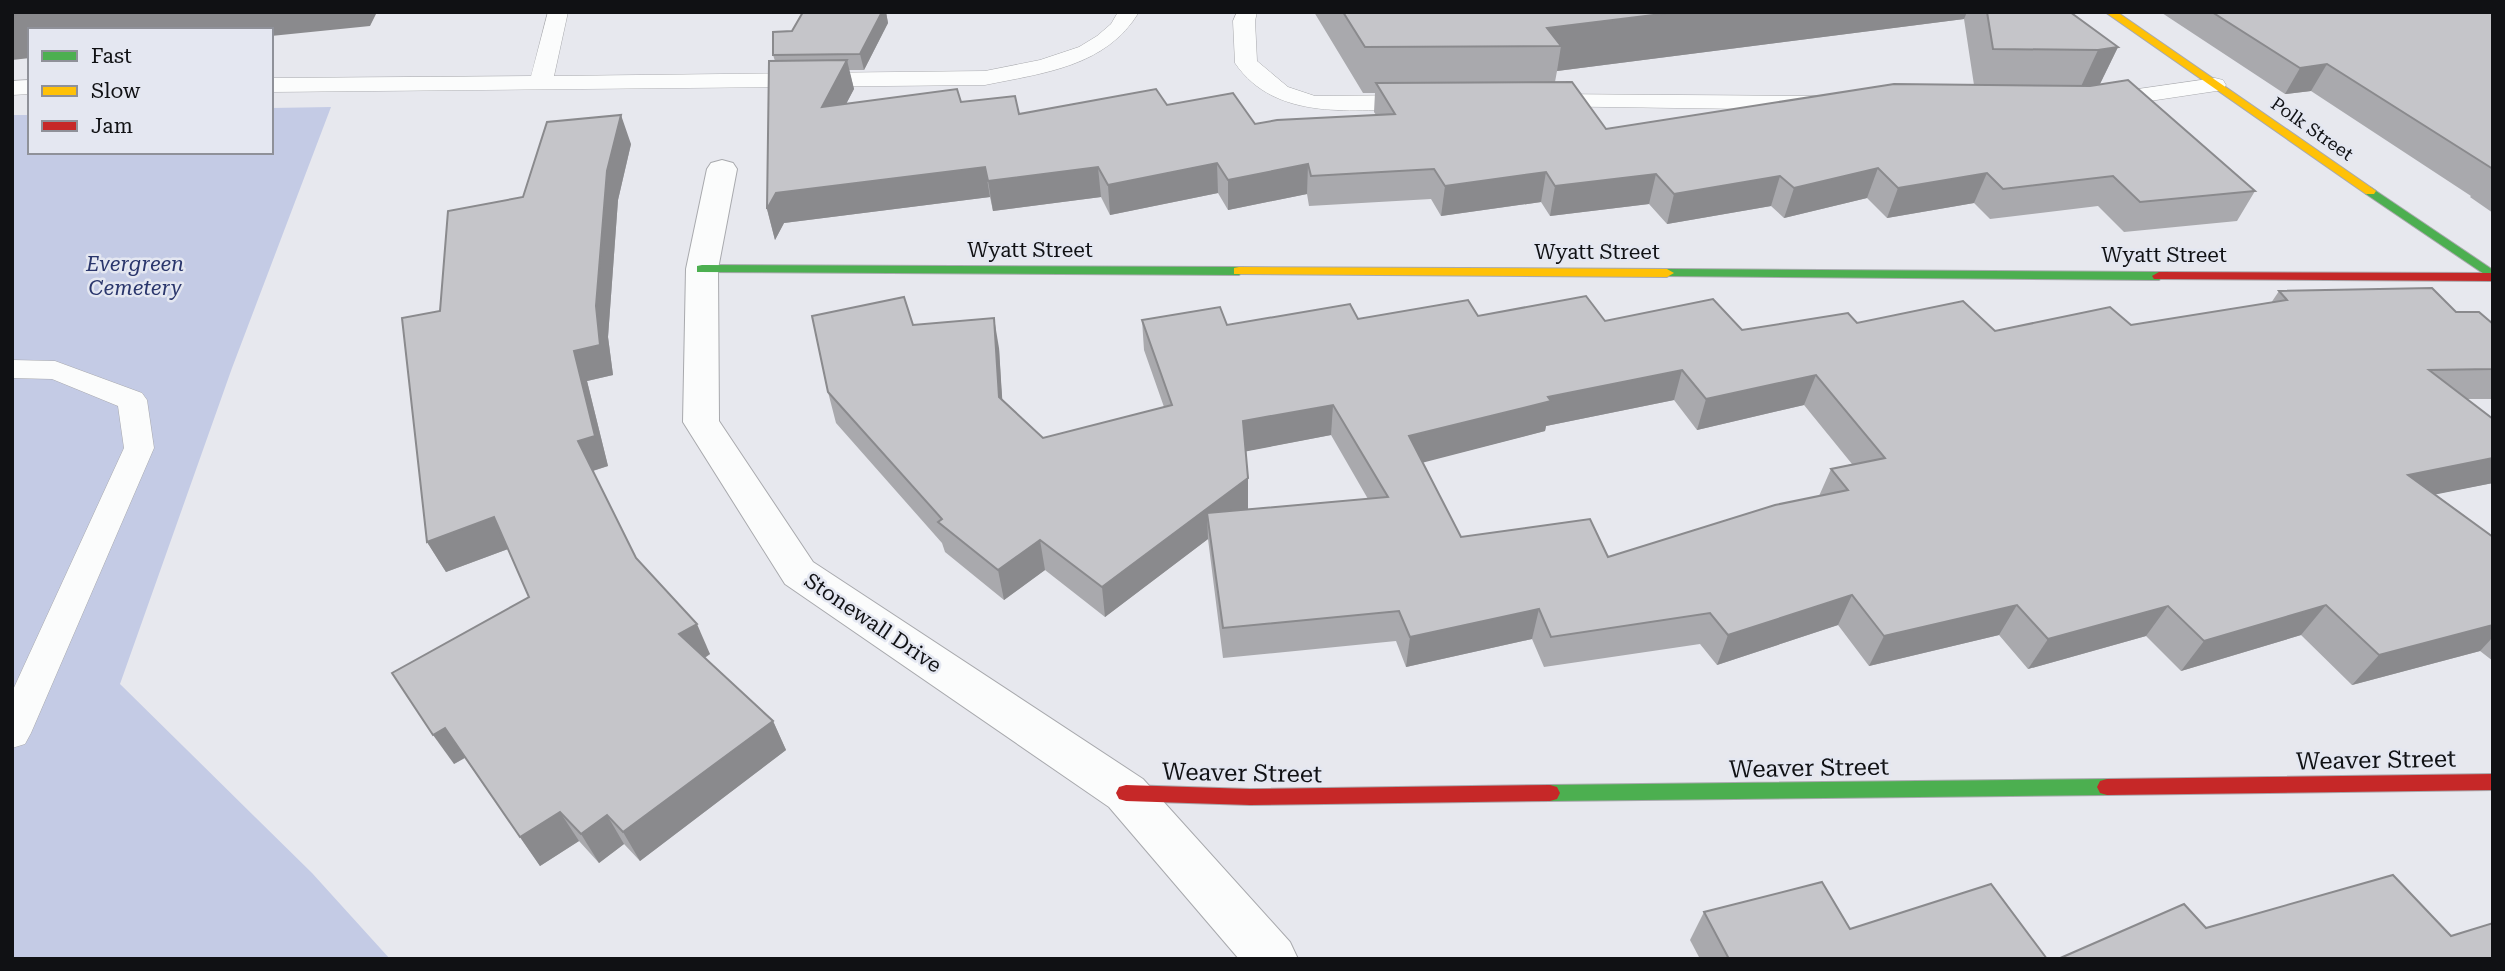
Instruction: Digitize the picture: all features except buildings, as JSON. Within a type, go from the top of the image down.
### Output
[{"type":"street","name":"Polk Street","points":[[2110,12],[2493,277]]},
{"type":"street","name":"Stonewall Drive","points":[[722,169],[702,269],[701,422],[799,573],[1126,793],[1272,959]]},
{"type":"street","name":"Wyatt Street","points":[[702,269],[2493,277]]},
{"type":"street","name":"Weaver Street","points":[[1126,793],[1250,797],[2493,782]]},
{"type":"lane","points":[[541,82],[558,12]]},
{"type":"lane","points":[[273,85],[985,78],[1057,63],[1110,38],[1129,12]]},
{"type":"lane","points":[[1247,12],[1244,21],[1246,63],[1280,92],[1313,103],[1436,102]]},
{"type":"lane","points":[[2101,83],[2122,98]]},
{"type":"lane","points":[[2077,105],[2215,85]]},
{"type":"lane","points":[[1518,101],[1843,103]]},
{"type":"lane","points":[[12,369],[55,370],[132,400],[139,448],[15,719]]},
{"type":"green space","name":"Evergreen Cemetery","points":[[331,107],[232,368],[120,684],[312,873],[390,959],[12,959],[12,115],[28,115],[28,154],[273,154],[273,108]]},
{"type":"traffic: fast","points":[[2370,191],[2493,276]]},
{"type":"traffic: fast","points":[[702,269],[1239,271]]},
{"type":"traffic: fast","points":[[1667,273],[2159,276]]},
{"type":"traffic: fast","points":[[1550,793],[2107,787]]},
{"type":"traffic: slow","points":[[2110,12],[2370,191]]},
{"type":"traffic: slow","points":[[1239,271],[1667,273]]},
{"type":"traffic: jam","points":[[2159,276],[2493,277]]},
{"type":"traffic: jam","points":[[2107,787],[2493,782]]},
{"type":"traffic: jam","points":[[1126,793],[1250,797],[1550,793]]}]
